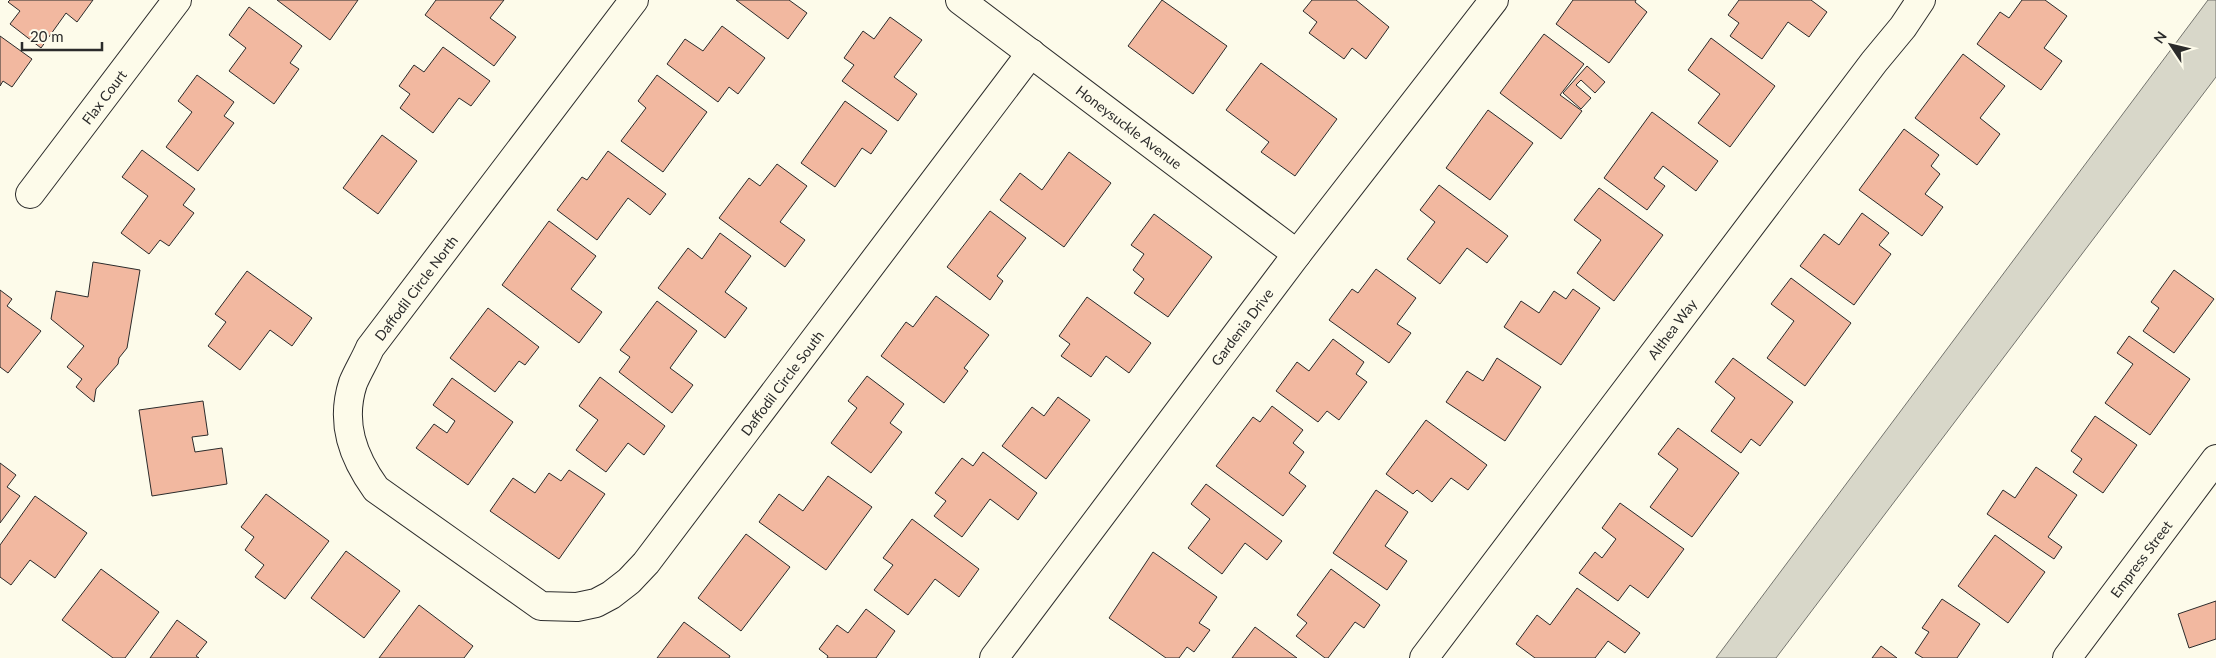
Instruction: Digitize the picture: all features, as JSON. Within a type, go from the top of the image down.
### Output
[{"type":"street","name":"Flax Court","points":[[30,194],[177,0]]},
{"type":"street","name":"Daffodil Circle North","points":[[484,568],[376,490],[361,467],[352,444],[347,412],[353,383],[370,348],[634,0]]},
{"type":"street","name":"Honeysuckle Avenue","points":[[960,0],[1297,254]]},
{"type":"street","name":"Gardenia Drive","points":[[994,658],[1297,254],[1494,0]]},
{"type":"street","name":"Althea Way","points":[[1424,658],[1874,62],[1903,27],[1921,0]]},
{"type":"street","name":"Daffodil Circle South","points":[[484,568],[541,606],[577,607],[596,603],[611,595],[629,581],[699,494],[1031,53]]},
{"type":"street","name":"Empress Street","points":[[2067,658],[2207,489],[2216,459]]},
{"type":"shaded area","points":[[2208,0],[2216,0],[2216,77],[1776,658],[1716,658]]},
{"type":"building","points":[[10,0],[93,0],[77,22],[66,13],[41,48],[10,24],[20,11],[8,2]]},
{"type":"building","points":[[277,0],[358,0],[330,40]]},
{"type":"building","points":[[436,0],[504,0],[490,18],[516,37],[494,66],[425,15]]},
{"type":"building","points":[[736,0],[789,0],[807,13],[788,39]]},
{"type":"building","points":[[1162,0],[1227,46],[1193,94],[1128,46]]},
{"type":"building","points":[[1312,0],[1356,0],[1389,27],[1366,59],[1352,48],[1344,59],[1309,33],[1317,22],[1303,11]]},
{"type":"building","points":[[1573,0],[1636,0],[1635,2],[1647,12],[1609,63],[1556,24]]},
{"type":"building","points":[[1739,0],[1811,0],[1827,12],[1809,37],[1788,22],[1762,59],[1730,36],[1739,23],[1728,15]]},
{"type":"building","points":[[2022,0],[2045,0],[2067,16],[2044,48],[2062,61],[2041,90],[1977,44],[2000,12],[2009,18]]},
{"type":"building","points":[[249,7],[302,46],[290,63],[299,69],[274,104],[229,71],[246,48],[229,35]]},
{"type":"building","points":[[890,17],[922,40],[894,77],[917,94],[898,121],[842,81],[854,65],[844,58],[863,31],[874,39]]},
{"type":"building","points":[[722,26],[765,58],[738,94],[729,87],[718,102],[667,64],[685,39],[703,51]]},
{"type":"building","points":[[1544,34],[1584,64],[1560,95],[1582,111],[1561,139],[1500,93]]},
{"type":"building","points":[[0,36],[32,59],[12,87],[3,81],[0,86]]},
{"type":"building","points":[[1711,38],[1775,86],[1730,147],[1698,123],[1720,94],[1688,70]]},
{"type":"building","points":[[443,47],[490,81],[471,106],[459,98],[433,133],[400,108],[410,94],[399,86],[414,65],[424,72]]},
{"type":"building","points":[[1963,54],[2005,86],[1980,118],[2000,134],[1977,165],[1915,118]]},
{"type":"building","points":[[1261,63],[1337,119],[1295,176],[1261,152],[1269,142],[1226,110]]},
{"type":"building","points":[[1587,66],[1605,82],[1595,93],[1581,80],[1576,85],[1591,98],[1581,109],[1563,93]]},
{"type":"building","points":[[197,75],[234,102],[224,116],[234,123],[198,171],[166,147],[192,112],[178,101]]},
{"type":"building","points":[[657,75],[707,112],[663,172],[621,141],[646,108],[638,101]]},
{"type":"building","points":[[845,101],[887,131],[871,154],[862,148],[835,187],[801,163]]},
{"type":"building","points":[[1488,110],[1533,143],[1490,200],[1446,168]]},
{"type":"building","points":[[1652,112],[1718,161],[1696,191],[1663,166],[1654,178],[1665,186],[1647,210],[1604,178]]},
{"type":"building","points":[[1904,129],[1939,155],[1931,166],[1940,174],[1925,194],[1943,207],[1922,236],[1859,190]]},
{"type":"building","points":[[382,135],[417,161],[378,214],[343,188]]},
{"type":"building","points":[[142,150],[195,189],[183,205],[194,213],[169,246],[160,240],[149,254],[121,233],[148,196],[122,177]]},
{"type":"building","points":[[608,151],[666,194],[650,215],[628,198],[597,240],[557,210],[582,177],[587,180]]},
{"type":"building","points":[[1069,152],[1111,183],[1064,247],[1000,200],[1020,173],[1042,190]]},
{"type":"building","points":[[777,164],[807,186],[780,222],[805,240],[785,267],[719,218],[749,178],[760,186]]},
{"type":"building","points":[[1439,185],[1508,236],[1487,263],[1467,248],[1440,284],[1407,259],[1435,222],[1420,210]]},
{"type":"building","points":[[1599,188],[1663,235],[1614,301],[1577,273],[1601,240],[1574,220]]},
{"type":"building","points":[[990,211],[1026,238],[997,276],[1003,281],[990,300],[947,267]]},
{"type":"building","points":[[1862,213],[1889,233],[1879,245],[1891,254],[1854,305],[1800,266],[1824,234],[1839,245]]},
{"type":"building","points":[[1154,214],[1212,257],[1168,317],[1134,293],[1144,279],[1133,270],[1144,254],[1131,245]]},
{"type":"building","points":[[549,221],[596,256],[571,289],[602,312],[579,343],[502,285]]},
{"type":"building","points":[[720,233],[751,256],[725,292],[747,308],[725,338],[658,288],[688,248],[702,259]]},
{"type":"building","points":[[93,262],[140,270],[127,348],[119,358],[118,364],[96,389],[94,402],[76,387],[82,379],[67,367],[84,346],[51,319],[56,291],[88,297]]},
{"type":"building","points":[[1376,269],[1416,298],[1397,324],[1411,333],[1389,363],[1329,320],[1352,289],[1358,293]]},
{"type":"building","points":[[2174,270],[2214,299],[2174,353],[2143,331],[2159,308],[2151,302]]},
{"type":"building","points":[[247,271],[312,318],[292,346],[270,330],[240,370],[208,346],[226,322],[215,314]]},
{"type":"building","points":[[1791,278],[1851,323],[1805,386],[1767,358],[1794,321],[1771,304]]},
{"type":"building","points":[[1573,289],[1600,308],[1561,365],[1504,327],[1521,301],[1539,313],[1554,291],[1566,299]]},
{"type":"building","points":[[0,290],[12,299],[7,306],[41,331],[8,373],[0,367]]},
{"type":"building","points":[[936,296],[989,335],[964,368],[968,371],[944,403],[881,356],[906,322],[913,327]]},
{"type":"building","points":[[1087,297],[1151,343],[1129,373],[1106,356],[1091,377],[1061,356],[1070,344],[1059,336]]},
{"type":"building","points":[[657,301],[697,331],[670,368],[693,385],[672,413],[619,372],[630,357],[620,350]]},
{"type":"building","points":[[488,308],[539,347],[525,365],[519,361],[495,392],[450,358]]},
{"type":"building","points":[[2129,336],[2190,379],[2150,435],[2105,403],[2133,364],[2117,353]]},
{"type":"building","points":[[1333,339],[1364,362],[1356,374],[1367,382],[1339,420],[1327,411],[1318,422],[1276,391],[1297,362],[1309,371]]},
{"type":"building","points":[[1497,358],[1541,387],[1505,441],[1446,402],[1467,371],[1483,381]]},
{"type":"building","points":[[1733,358],[1793,402],[1760,446],[1751,439],[1741,453],[1711,431],[1735,398],[1715,382]]},
{"type":"building","points":[[867,376],[904,404],[890,423],[902,432],[871,473],[831,443],[857,408],[848,401]]},
{"type":"building","points":[[600,377],[665,426],[644,455],[628,443],[606,472],[576,450],[598,420],[579,406]]},
{"type":"building","points":[[452,378],[513,422],[468,485],[416,448],[434,424],[447,433],[455,421],[433,405]]},
{"type":"building","points":[[1058,397],[1090,420],[1046,479],[1002,446],[1032,407],[1044,416]]},
{"type":"building","points":[[203,401],[208,435],[192,437],[195,452],[222,448],[227,484],[152,496],[139,410]]},
{"type":"building","points":[[1272,406],[1303,430],[1293,443],[1304,452],[1289,473],[1306,486],[1283,516],[1216,466],[1253,417],[1260,422]]},
{"type":"building","points":[[2095,416],[2137,445],[2103,493],[2073,472],[2082,459],[2071,451]]},
{"type":"building","points":[[1426,420],[1487,465],[1468,490],[1451,478],[1432,502],[1417,490],[1413,494],[1386,474]]},
{"type":"building","points":[[1678,428],[1739,473],[1692,537],[1650,507],[1678,469],[1658,454]]},
{"type":"building","points":[[983,452],[1037,493],[1018,520],[990,499],[962,537],[934,516],[946,501],[935,493],[962,458],[973,466]]},
{"type":"building","points":[[0,463],[16,475],[7,487],[20,496],[0,523]]},
{"type":"building","points":[[2036,467],[2077,495],[2048,537],[2062,547],[2054,559],[1987,514],[2003,490],[2015,498]]},
{"type":"building","points":[[569,470],[605,494],[559,559],[490,511],[513,478],[535,493],[549,473],[561,481]]},
{"type":"building","points":[[828,476],[872,507],[826,570],[759,522],[779,494],[803,511]]},
{"type":"building","points":[[1206,484],[1282,541],[1267,560],[1245,543],[1222,574],[1188,548],[1210,519],[1191,504]]},
{"type":"building","points":[[1376,490],[1408,512],[1385,546],[1407,561],[1387,590],[1333,553]]},
{"type":"building","points":[[266,494],[329,541],[285,599],[255,577],[264,565],[245,550],[254,537],[241,527]]},
{"type":"building","points":[[35,496],[87,533],[55,578],[30,560],[11,585],[0,577],[0,545]]},
{"type":"building","points":[[1620,503],[1684,549],[1648,598],[1630,585],[1618,601],[1579,573],[1595,552],[1602,558],[1616,539],[1602,528]]},
{"type":"building","points":[[912,519],[979,569],[959,597],[935,579],[908,615],[874,590],[893,565],[883,558]]},
{"type":"building","points":[[746,534],[790,567],[741,631],[698,598]]},
{"type":"building","points":[[1995,535],[2045,572],[2008,623],[1958,586]]},
{"type":"building","points":[[346,551],[400,591],[364,638],[311,598]]},
{"type":"building","points":[[1153,552],[1217,597],[1199,623],[1210,630],[1194,652],[1187,647],[1179,658],[1166,658],[1109,618]]},
{"type":"building","points":[[101,569],[159,612],[125,658],[113,658],[62,620]]},
{"type":"building","points":[[1331,569],[1380,605],[1364,628],[1355,622],[1328,658],[1325,658],[1296,636],[1307,623],[1297,615]]},
{"type":"building","points":[[1577,588],[1640,633],[1625,653],[1608,641],[1595,658],[1535,658],[1516,644],[1537,615],[1550,625]]},
{"type":"building","points":[[1942,599],[1980,624],[1957,658],[1923,658],[1915,653],[1929,632],[1922,628]]},
{"type":"building","points":[[2216,601],[2216,639],[2189,648],[2178,614]]},
{"type":"building","points":[[419,605],[473,646],[464,658],[379,658]]},
{"type":"building","points":[[866,609],[895,631],[876,658],[827,658],[828,656],[819,649],[837,625],[848,633]]},
{"type":"building","points":[[177,620],[207,642],[196,656],[199,658],[150,658]]},
{"type":"building","points":[[684,622],[730,656],[729,658],[657,658]]},
{"type":"building","points":[[1255,627],[1297,658],[1232,658]]},
{"type":"building","points":[[1881,646],[1897,658],[1872,658]]}]
